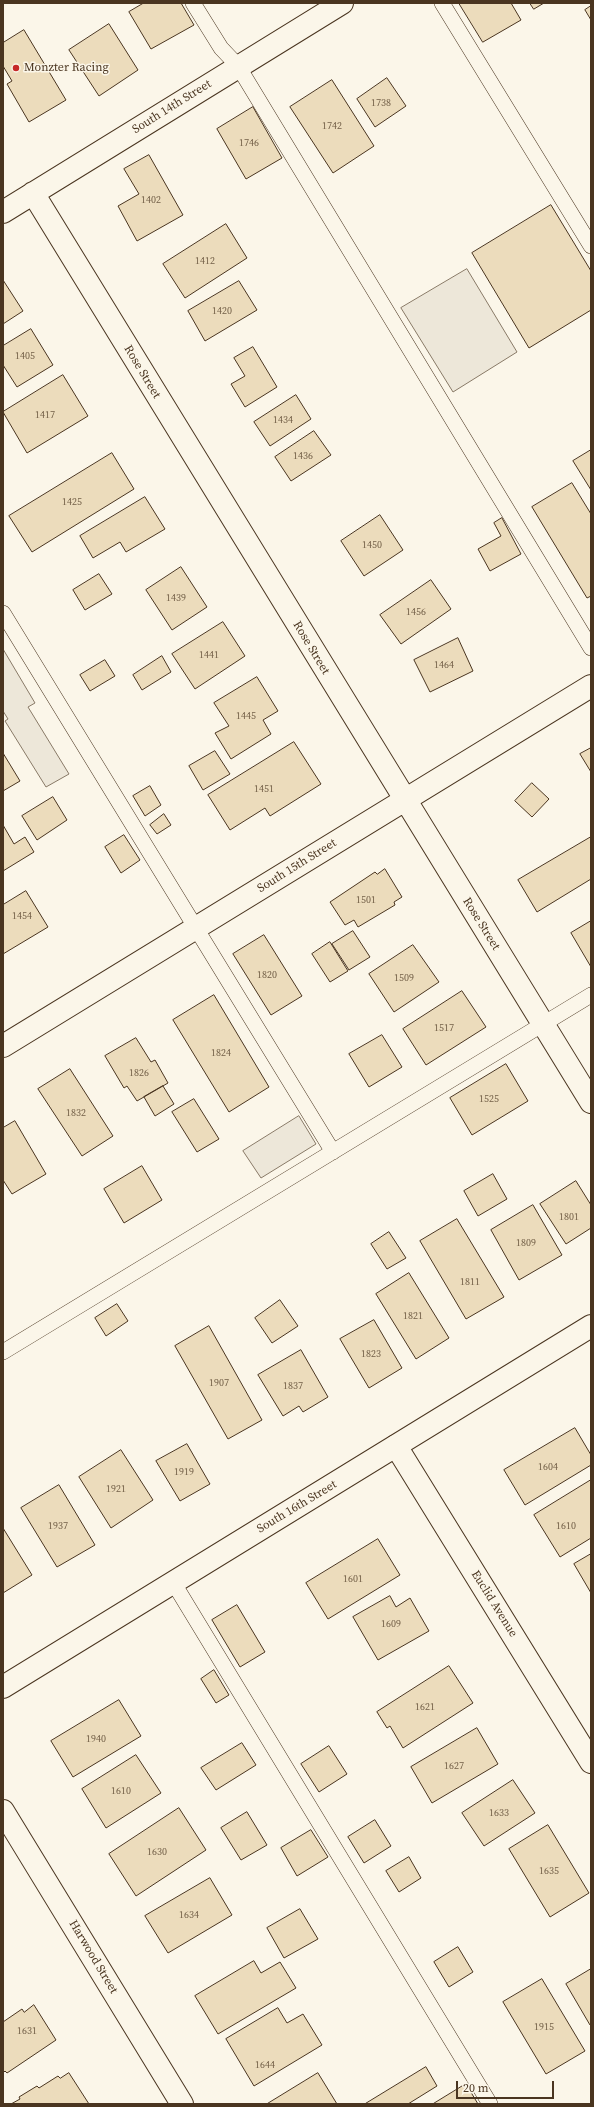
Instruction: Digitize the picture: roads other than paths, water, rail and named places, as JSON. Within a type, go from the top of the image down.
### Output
[{"type":"street","name":"South 14th Street","points":[[3,212],[342,3]]},
{"type":"street","name":"Rose Street","points":[[33,193],[404,800],[591,1102]]},
{"type":"street","name":"South 15th Street","points":[[3,1046],[591,686]]},
{"type":"street","name":"South 16th Street","points":[[3,1687],[591,1326]]},
{"type":"street","name":"Euclid Avenue","points":[[396,1446],[591,1762]]},
{"type":"street","name":"Harwood Street","points":[[3,1811],[182,2104]]},
{"type":"lane","points":[[193,3],[221,48],[238,66],[591,648]]},
{"type":"lane","points":[[442,3],[591,246]]},
{"type":"lane","points":[[3,613],[333,1152]]},
{"type":"lane","points":[[3,1352],[591,995]]},
{"type":"lane","points":[[174,1582],[490,2104]]},
{"type":"place","name":"Monzter Racing","points":[[16,68]]}]
